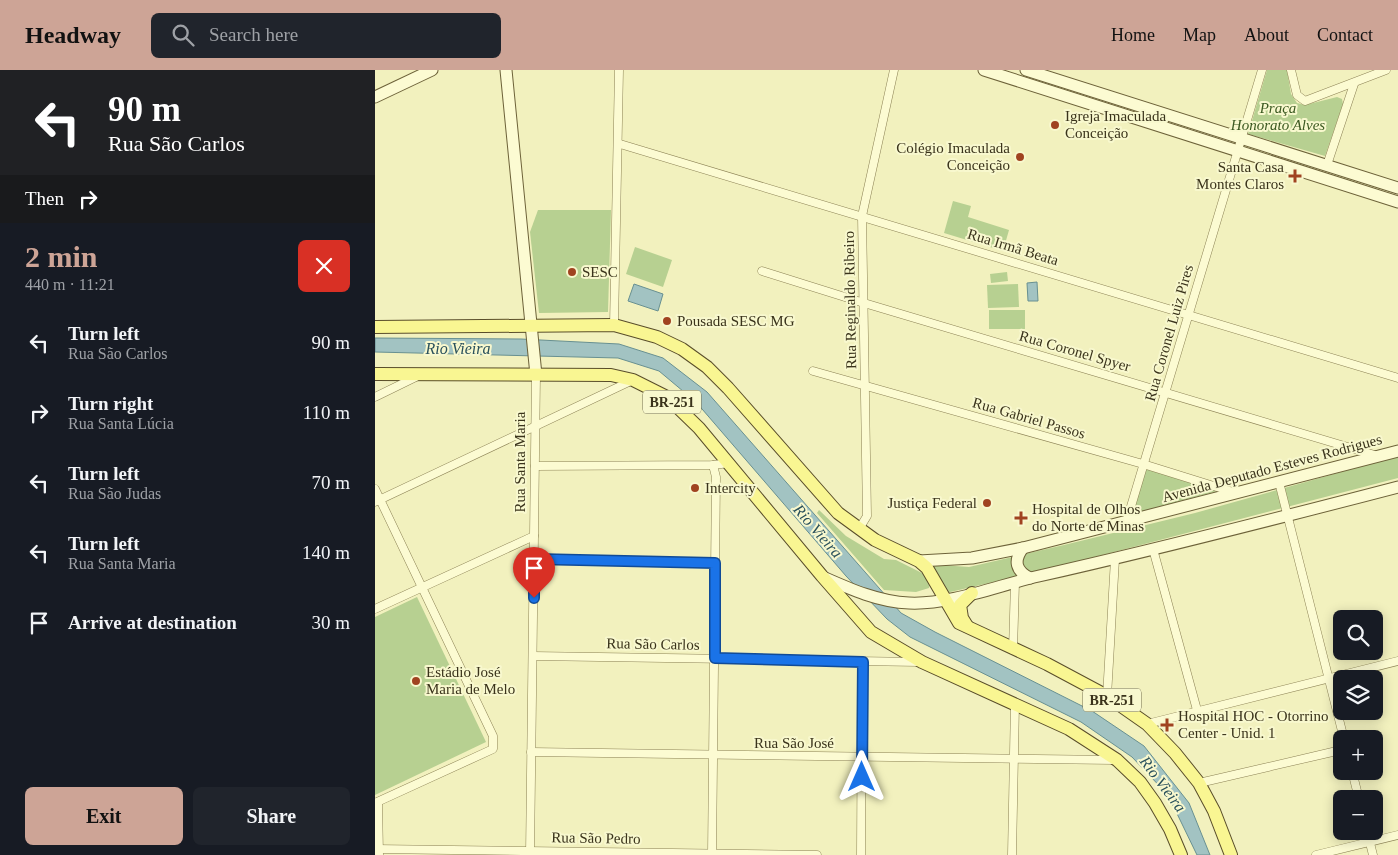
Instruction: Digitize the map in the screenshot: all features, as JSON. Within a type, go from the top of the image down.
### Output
[{"type":"main road","points":[[375,97],[431,70]]},
{"type":"main road","points":[[984,70],[1398,202]]},
{"type":"main road","points":[[1026,70],[1398,188]]},
{"type":"main road","name":"Rua Santa Maria","points":[[506,71],[536,370]]},
{"type":"main road","name":"Avenida Deputado Esteves Rodrigues","points":[[375,327],[533,332],[614,325],[657,337],[682,349],[707,367],[827,501],[859,530],[875,540],[919,560],[927,568],[956,620],[968,628],[1047,664],[1107,696],[1147,724],[1175,753],[1199,783],[1214,811],[1231,855]]},
{"type":"main road","name":"BR-251","points":[[375,374],[536,370],[611,375],[633,380],[667,397],[699,428],[871,632],[922,662],[1069,729],[1117,760],[1140,782],[1155,803],[1181,855]]},
{"type":"main road","name":"Avenida Deputado Esteves Rodrigues","points":[[919,560],[972,558],[1023,548],[1126,523],[1398,451]]},
{"type":"main road","points":[[822,576],[855,591],[879,598],[910,603],[944,599],[1115,559],[1398,487]]},
{"type":"main road","points":[[1023,548],[1018,555],[1016,564],[1022,574],[1030,578]]},
{"type":"main road","points":[[968,628],[962,618],[960,605],[972,593]]},
{"type":"street","points":[[614,325],[620,144],[619,70]]},
{"type":"street","name":"Rua Reginaldo Ribeiro","points":[[859,530],[867,516],[862,216],[894,70]]},
{"type":"street","name":"Rua Coronel Luiz Pires","points":[[1126,523],[1262,70]]},
{"type":"street","points":[[1291,70],[1297,95],[1305,100],[1354,84],[1386,70]]},
{"type":"street","points":[[1327,165],[1354,84]]},
{"type":"street","name":"Rua Irmã Beata","points":[[620,144],[1398,378]]},
{"type":"street","name":"Rua Coronel Spyer","points":[[762,271],[1381,457]]},
{"type":"street","name":"Rua Santa Maria","points":[[530,853],[536,370]]},
{"type":"street","name":"Rua Gabriel Passos","points":[[813,371],[1143,464],[1237,494]]},
{"type":"street","points":[[375,397],[421,374]]},
{"type":"street","points":[[377,501],[633,380]]},
{"type":"street","points":[[535,466],[713,466],[729,463]]},
{"type":"street","points":[[716,477],[729,463]]},
{"type":"street","points":[[712,854],[716,477],[713,466]]},
{"type":"street","points":[[1279,482],[1342,730]]},
{"type":"street","points":[[375,489],[377,501],[493,736],[494,744],[493,749],[376,803],[378,851]]},
{"type":"street","points":[[375,609],[534,536]]},
{"type":"street","points":[[1153,549],[1197,710]]},
{"type":"street","points":[[534,559],[715,563]]},
{"type":"street","points":[[1107,696],[1115,559]]},
{"type":"street","points":[[1013,650],[1015,582]]},
{"type":"street","name":"Rua São Carlos","points":[[533,656],[922,662]]},
{"type":"street","points":[[1147,724],[1328,677],[1398,661]]},
{"type":"street","points":[[861,855],[863,662]]},
{"type":"street","points":[[1012,855],[1015,703]]},
{"type":"street","name":"Rua São José","points":[[531,752],[714,756],[1117,760]]},
{"type":"street","points":[[1199,783],[1333,752]]},
{"type":"street","points":[[1316,855],[1398,835]]},
{"type":"street","points":[[1370,842],[1373,855]]},
{"type":"street","name":"Rua São Pedro","points":[[378,851],[817,855]]},
{"type":"green space","name":"Praça Honorato Alves","points":[[1267,70],[1287,70],[1291,94],[1297,103],[1305,105],[1337,97],[1342,99],[1343,104],[1325,156],[1248,134]]},
{"type":"green space","points":[[953,201],[971,206],[968,217],[1009,230],[1003,251],[944,233]]},
{"type":"green space","name":"SESC","points":[[538,210],[611,210],[608,312],[539,313],[530,232]]},
{"type":"green space","points":[[635,247],[672,260],[663,287],[626,274]]},
{"type":"green space","points":[[1007,272],[1008,281],[991,283],[990,274]]},
{"type":"green space","points":[[1018,284],[1019,307],[988,308],[987,285]]},
{"type":"green space","points":[[989,310],[1025,310],[1025,329],[989,329]]},
{"type":"green space","points":[[1398,456],[1398,478],[1045,570],[946,593],[927,564],[969,567],[1195,513]]},
{"type":"green space","points":[[1146,466],[1218,491],[1132,514]]},
{"type":"green space","points":[[819,510],[846,536],[884,559],[896,560],[926,575],[930,582],[929,588],[916,592],[884,590],[817,513]]},
{"type":"green space","name":"Estádio José Maria de Melo","points":[[417,597],[486,742],[375,795],[375,617]]},
{"type":"water","points":[[1037,282],[1038,301],[1028,301],[1027,283]]},
{"type":"water","points":[[634,284],[663,294],[658,311],[628,301]]},
{"type":"water","name":"Rio Vieira","points":[[375,338],[521,339],[619,344],[663,358],[707,392],[901,613],[1092,711],[1144,746],[1189,803],[1210,855],[1197,855],[1168,795],[1132,757],[1081,722],[910,637],[887,619],[846,576],[696,402],[659,371],[618,358],[375,352]]},
{"type":"place","name":"Igreja Imaculada Conceição","points":[[1055,125]]},
{"type":"place","name":"Colégio Imaculada Conceição","points":[[1020,157]]},
{"type":"place","name":"Santa Casa Montes Claros","points":[[1295,176]]},
{"type":"place","name":"SESC","points":[[572,272]]},
{"type":"place","name":"Pousada SESC MG","points":[[667,321]]},
{"type":"place","name":"Intercity","points":[[695,488]]},
{"type":"place","name":"Justiça Federal","points":[[987,503]]},
{"type":"place","name":"Hospital de Olhos do Norte de Minas","points":[[1021,518]]},
{"type":"place","name":"Estádio José Maria de Melo","points":[[416,681]]},
{"type":"place","name":"Hospital HOC - Otorrino Center - Unid. 1","points":[[1167,725]]},
{"type":"route","points":[[534,598],[534,559],[715,563],[715,658],[863,662],[862,777]]}]
